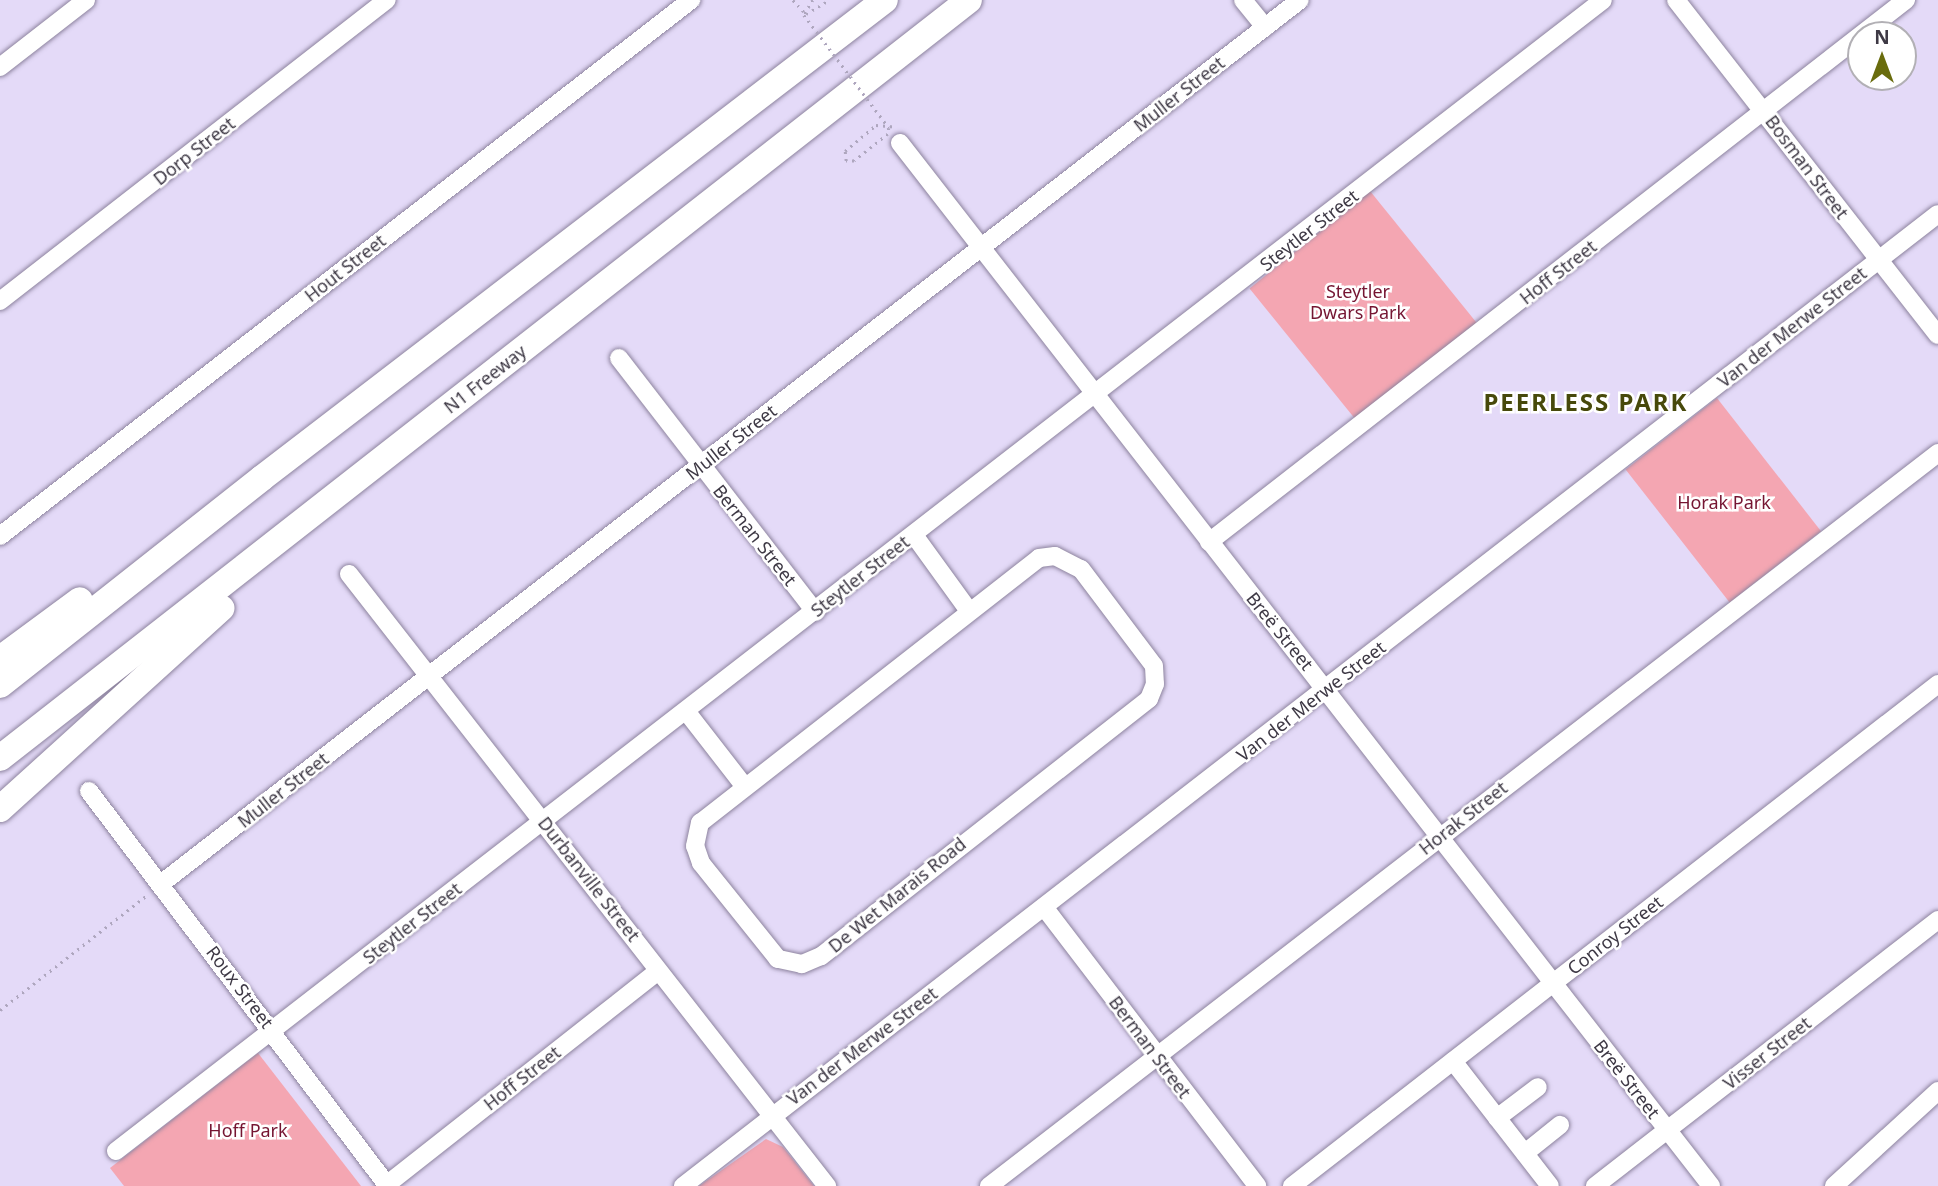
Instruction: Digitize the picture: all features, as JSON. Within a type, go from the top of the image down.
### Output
[{"type":"highway","points":[[0,685],[262,478],[884,0]]},
{"type":"highway","name":"N1 Freeway","points":[[0,758],[969,0]]},
{"type":"highway","points":[[0,659],[225,495],[262,478]]},
{"type":"highway","points":[[0,809],[290,547],[333,500]]},
{"type":"street","points":[[0,67],[86,0]]},
{"type":"street","name":"Dorp Street","points":[[0,301],[387,0]]},
{"type":"street","name":"Hout Street","points":[[0,536],[691,0]]},
{"type":"street","points":[[1243,0],[1265,27]]},
{"type":"street","name":"Muller Street","points":[[162,883],[1300,0]]},
{"type":"street","name":"Steytler Street","points":[[116,1151],[687,712],[1603,0]]},
{"type":"street","name":"Bosman Street","points":[[1676,0],[1938,335]]},
{"type":"street","name":"Hoff Street","points":[[1209,542],[1906,0]]},
{"type":"street","name":"Breë Street","points":[[900,143],[1711,1186]]},
{"type":"street","name":"Van der Merwe Street","points":[[683,1186],[1938,214]]},
{"type":"street","name":"Berman Street","points":[[619,358],[814,612]]},
{"type":"street","name":"Horak Street","points":[[989,1186],[1938,453]]},
{"type":"street","points":[[914,535],[969,611]]},
{"type":"street","name":"De Wet Marais Road","points":[[1039,558],[1065,558],[1081,569],[1154,666],[1154,691],[835,945],[802,964],[784,963],[766,948],[697,854],[700,822],[969,611],[1039,558]]},
{"type":"street","name":"Durbanville Street","points":[[349,574],[827,1186]]},
{"type":"street","name":"Conroy Street","points":[[1292,1186],[1938,684]]},
{"type":"street","points":[[687,712],[745,787]]},
{"type":"street","name":"Roux Street","points":[[89,790],[162,883],[386,1186]]},
{"type":"street","name":"Berman Street","points":[[1044,907],[1257,1186]]},
{"type":"street","name":"Visser Street","points":[[1595,1186],[1938,920]]},
{"type":"street","name":"Hoff Street","points":[[386,1186],[658,971]]},
{"type":"street","points":[[1453,1061],[1550,1186]]},
{"type":"street","points":[[1497,1118],[1538,1087]]},
{"type":"street","points":[[1834,1186],[1938,1091]]},
{"type":"street","points":[[1525,1153],[1560,1125]]},
{"type":"path","points":[[793,0],[795,8],[813,14],[829,0]]},
{"type":"path","points":[[813,0],[804,15],[889,128],[888,134],[854,161],[846,161],[845,151],[876,125]]},
{"type":"path","points":[[0,1010],[162,883]]},
{"type":"green space","name":"Steytler Dwars Park","points":[[1370,191],[1478,325],[1358,422],[1250,289]]},
{"type":"green space","name":"Horak Park","points":[[1717,398],[1821,531],[1730,603],[1626,469]]},
{"type":"green space","name":"Hoff Park","points":[[258,1053],[361,1186],[124,1186],[110,1168]]},
{"type":"green space","points":[[766,1139],[783,1147],[814,1186],[699,1186]]},
{"type":"district","name":"PEERLESS PARK","points":[[1586,402]]}]
